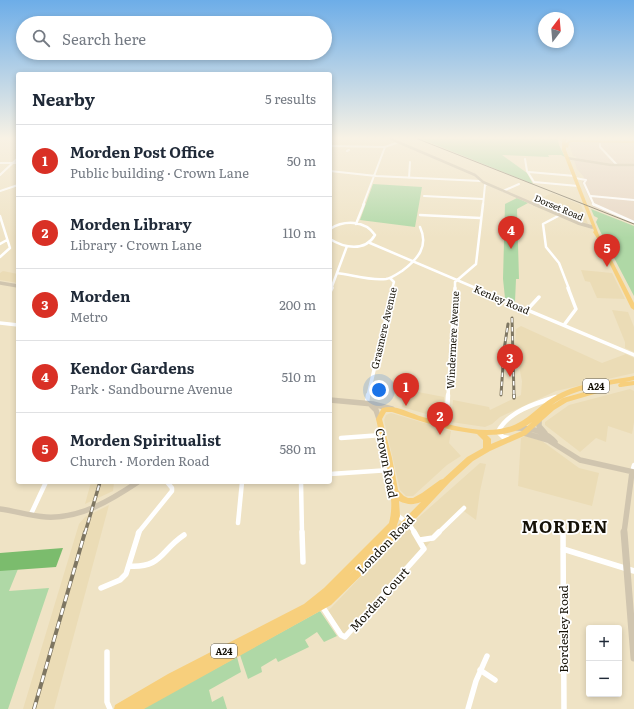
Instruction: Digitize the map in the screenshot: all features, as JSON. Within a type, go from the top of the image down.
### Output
[{"type":"highway","points":[[574,172],[597,234],[634,308]]},
{"type":"highway","points":[[591,220],[592,227],[597,234]]},
{"type":"highway","name":"A24","points":[[392,409],[446,426],[478,431],[498,432],[517,428],[560,396],[583,389],[634,378]]},
{"type":"highway","name":"London Road","points":[[133,709],[322,606],[334,597],[372,559],[406,521],[470,459],[487,449],[531,429],[554,406],[571,398],[634,383]]},
{"type":"highway","name":"Crown Road","points":[[392,409],[384,410],[379,419],[395,492],[396,511]]},
{"type":"highway","points":[[478,431],[487,439],[487,449]]},
{"type":"highway","name":"A24","points":[[395,492],[402,499],[413,502],[421,499],[448,479]]},
{"type":"highway","name":"London Road","points":[[119,709],[172,678],[307,607],[327,591],[393,525],[396,511]]},
{"type":"main road","name":"Dorset Road","points":[[468,172],[487,184],[592,227]]},
{"type":"main road","points":[[0,283],[16,286]]},
{"type":"main road","points":[[332,400],[368,403],[392,409]]},
{"type":"main road","name":"Crown Road","points":[[368,403],[374,406],[379,419]]},
{"type":"main road","points":[[539,421],[539,426],[546,434],[557,444],[580,460],[633,472],[623,538],[625,568],[632,609],[634,658]]},
{"type":"main road","points":[[517,428],[531,429],[546,434]]},
{"type":"main road","points":[[524,433],[538,436],[557,444]]},
{"type":"main road","points":[[0,509],[48,517],[75,514],[109,500],[135,484]]},
{"type":"street","points":[[332,172],[374,176],[481,181]]},
{"type":"street","points":[[356,224],[375,172]]},
{"type":"street","points":[[409,178],[411,172]]},
{"type":"street","points":[[529,172],[534,182],[578,186]]},
{"type":"street","points":[[530,172],[575,177],[585,180],[584,183],[591,196],[593,204],[598,208],[634,222]]},
{"type":"street","points":[[457,279],[476,264],[480,218],[485,186],[487,184]]},
{"type":"street","points":[[503,191],[519,184]]},
{"type":"street","points":[[0,191],[16,185]]},
{"type":"street","points":[[424,196],[483,199]]},
{"type":"street","points":[[591,196],[634,200]]},
{"type":"street","points":[[420,215],[480,218]]},
{"type":"street","points":[[560,215],[543,224],[546,247],[558,263],[576,309],[564,325]]},
{"type":"street","points":[[0,216],[10,248],[0,257]]},
{"type":"street","points":[[332,226],[344,224],[364,225],[374,231],[375,235],[370,243],[363,246],[347,246],[332,240]]},
{"type":"street","points":[[415,262],[424,244],[423,234],[420,227]]},
{"type":"street","points":[[0,244],[7,240]]},
{"type":"street","name":"Kenley Road","points":[[370,243],[634,355]]},
{"type":"street","points":[[332,287],[347,246]]},
{"type":"street","points":[[0,251],[6,252]]},
{"type":"street","name":"Grasmere Avenue","points":[[337,273],[379,279],[390,278],[415,262]]},
{"type":"street","name":"Grasmere Avenue","points":[[368,403],[372,375],[394,282],[390,278]]},
{"type":"street","name":"Windermere Avenue","points":[[446,426],[455,282],[457,279]]},
{"type":"street","points":[[527,310],[539,297]]},
{"type":"street","points":[[0,323],[16,325]]},
{"type":"street","points":[[512,438],[503,437],[498,432],[501,423],[508,418],[549,399],[560,396]]},
{"type":"street","points":[[341,438],[382,435]]},
{"type":"street","points":[[633,472],[634,464]]},
{"type":"street","points":[[332,474],[390,470]]},
{"type":"street","points":[[31,514],[45,484]]},
{"type":"street","points":[[101,588],[123,578],[129,566],[138,534],[172,491],[172,488],[169,484]]},
{"type":"street","points":[[238,523],[242,484]]},
{"type":"street","points":[[302,484],[303,562]]},
{"type":"street","points":[[396,511],[406,521],[420,540],[433,538],[464,508]]},
{"type":"street","name":"Bordesley Road","points":[[562,524],[564,709]]},
{"type":"street","points":[[129,566],[146,567],[154,565],[173,541],[184,535]]},
{"type":"street","name":"Morden Court","points":[[322,606],[341,635],[345,637],[424,549],[420,540]]},
{"type":"street","points":[[563,550],[634,571]]},
{"type":"street","points":[[107,652],[107,702],[110,709]]},
{"type":"street","points":[[468,709],[480,670],[487,656]]},
{"type":"street","points":[[480,670],[495,680]]},
{"type":"shaded area","points":[[580,172],[634,172],[634,223],[593,207],[582,182],[584,177]]},
{"type":"shaded area","points":[[552,193],[581,205],[588,224],[534,202]]},
{"type":"shaded area","points":[[581,270],[612,273],[625,299],[597,298],[590,282],[585,281]]},
{"type":"shaded area","points":[[3,271],[16,274],[16,283],[0,280],[0,273]]},
{"type":"shaded area","points":[[612,310],[628,312],[634,327],[634,352],[625,348],[625,342]]},
{"type":"shaded area","points":[[521,326],[602,363],[626,354],[634,358],[634,373],[556,391],[500,417],[492,424],[485,427],[451,422],[453,400],[489,407],[490,410],[521,395],[522,381],[515,346],[516,329]]},
{"type":"shaded area","points":[[406,384],[419,387],[418,392],[444,397],[444,419],[402,407]]},
{"type":"shaded area","points":[[630,389],[634,391],[634,422],[632,434],[608,426],[606,442],[596,438],[580,452],[545,425],[545,422],[569,405]]},
{"type":"shaded area","points":[[391,413],[451,431],[449,443],[461,456],[447,465],[413,496],[406,496],[400,490],[384,420],[386,415]]},
{"type":"shaded area","points":[[525,436],[542,441],[579,468],[599,473],[592,506],[518,486],[521,438]]},
{"type":"shaded area","points":[[480,463],[486,464],[476,520],[461,509],[344,635],[328,611],[410,525]]},
{"type":"shaded area","points":[[90,484],[114,484],[113,491],[85,504]]},
{"type":"shaded area","points":[[109,505],[54,709],[23,709],[79,524],[85,517]]},
{"type":"green space","points":[[503,172],[526,172],[533,184]]},
{"type":"green space","points":[[373,184],[422,187],[415,227],[360,220]]},
{"type":"green space","points":[[517,198],[528,203],[517,209],[519,279],[516,279],[515,302],[505,298],[503,279],[505,204]]},
{"type":"green space","points":[[591,209],[634,226],[634,296],[600,231],[596,222],[598,218],[594,216]]},
{"type":"green space","points":[[63,548],[56,567],[0,571],[0,553]]},
{"type":"green space","points":[[18,569],[9,591],[49,588],[8,709],[0,709],[0,570]]},
{"type":"green space","points":[[320,611],[337,636],[324,642],[317,632],[305,640],[309,647],[278,662],[276,658],[261,667],[262,672],[248,679],[240,655]]},
{"type":"green space","points":[[237,657],[241,672],[209,690],[212,702],[223,696],[227,709],[141,709]]},
{"type":"tram line","points":[[502,172],[634,224]]},
{"type":"railway","points":[[512,318],[514,396]]},
{"type":"railway","points":[[501,395],[504,350],[508,324]]},
{"type":"railway","points":[[85,533],[99,484]]},
{"type":"railway","points":[[34,709],[85,532]]},
{"type":"place","name":"Kendor Gardens","points":[[511,249]]},
{"type":"place","name":"Morden Spiritualist","points":[[607,267]]},
{"type":"place","name":"Morden","points":[[510,377]]},
{"type":"place","name":"Morden Post Office","points":[[406,406]]},
{"type":"place","name":"Morden Library","points":[[440,435]]},
{"type":"district","name":"MORDEN","points":[[565,525]]}]
